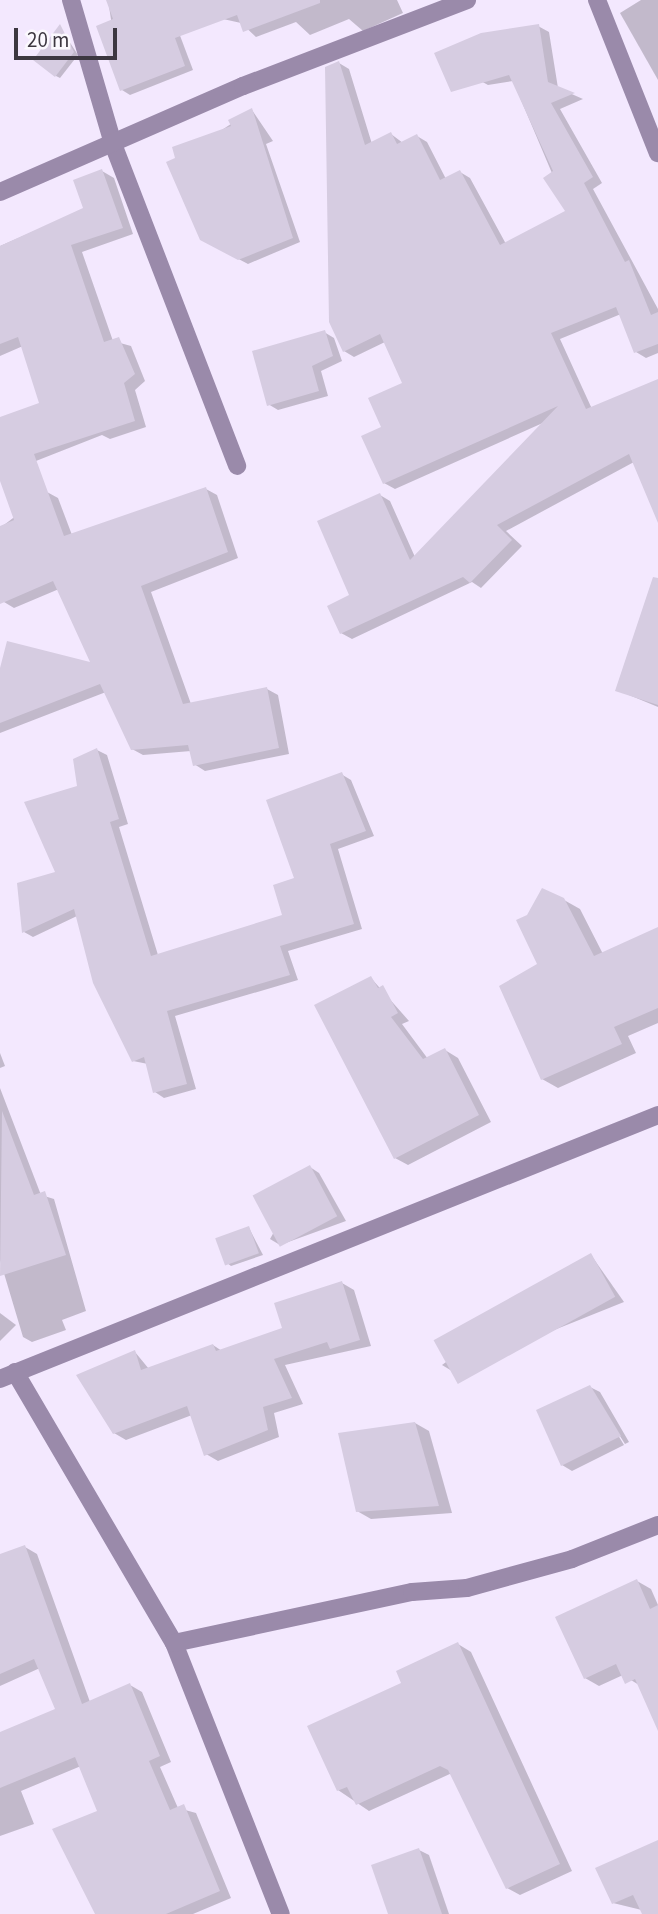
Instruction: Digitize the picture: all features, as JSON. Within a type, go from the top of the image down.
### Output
[{"type":"street","points":[[71,0],[113,144],[237,466]]},
{"type":"street","points":[[0,192],[467,0]]},
{"type":"street","points":[[597,0],[658,153]]},
{"type":"street","points":[[281,1914],[174,1643],[8,1376],[658,1115]]},
{"type":"street","points":[[174,1643],[411,1592],[467,1588],[572,1559],[658,1525]]},
{"type":"building","points":[[106,0],[320,0],[320,3],[243,32],[237,15],[175,38],[185,66],[120,91],[96,26],[113,19]]},
{"type":"building","points":[[60,24],[74,52],[55,77],[33,60]]},
{"type":"building","points":[[539,24],[548,82],[575,93],[551,103],[593,177],[584,183],[625,262],[629,260],[651,315],[658,312],[658,344],[634,353],[616,307],[551,333],[586,409],[658,379],[658,523],[629,454],[497,525],[512,540],[470,583],[463,577],[340,634],[327,606],[349,595],[317,521],[380,493],[410,560],[558,406],[383,484],[361,436],[381,427],[368,398],[402,383],[380,334],[343,352],[329,322],[325,67],[339,61],[365,145],[391,132],[397,144],[417,134],[440,180],[460,170],[500,245],[565,211],[543,178],[553,171],[509,75],[451,92],[434,53],[481,33]]},
{"type":"building","points":[[252,108],[293,238],[238,260],[200,240],[166,162],[175,158],[172,147],[231,126],[228,120]]},
{"type":"building","points":[[102,169],[123,228],[71,245],[104,342],[119,337],[135,374],[124,383],[135,421],[34,454],[64,536],[206,487],[228,552],[141,586],[183,704],[267,687],[279,748],[193,766],[188,745],[131,750],[100,684],[0,723],[0,668],[7,641],[90,662],[53,581],[0,604],[0,526],[14,520],[0,481],[0,417],[39,403],[18,337],[0,344],[0,246],[83,208],[73,180]]},
{"type":"building","points":[[325,330],[333,356],[312,366],[319,391],[267,406],[252,351]]},
{"type":"building","points":[[653,577],[658,578],[658,705],[615,691]]},
{"type":"building","points":[[97,748],[119,819],[110,822],[151,956],[282,915],[273,885],[294,878],[266,800],[342,772],[366,831],[330,844],[354,924],[280,946],[290,975],[167,1011],[187,1084],[153,1093],[144,1057],[132,1062],[93,983],[74,909],[22,933],[17,883],[55,872],[24,802],[77,786],[73,759]]},
{"type":"building","points":[[542,888],[564,898],[594,956],[658,927],[658,1008],[614,1027],[622,1044],[541,1080],[499,986],[537,964],[516,920],[527,915]]},
{"type":"building","points":[[371,976],[378,988],[383,985],[398,1013],[391,1017],[423,1059],[445,1048],[479,1115],[394,1159],[314,1005]]},
{"type":"building","points":[[2,1111],[34,1195],[45,1191],[66,1255],[0,1276]]},
{"type":"building","points":[[310,1165],[337,1216],[280,1247],[253,1196]]},
{"type":"building","points":[[249,1226],[259,1253],[225,1266],[215,1238]]},
{"type":"building","points":[[591,1253],[615,1297],[458,1384],[434,1340]]},
{"type":"building","points":[[342,1281],[360,1340],[330,1349],[327,1342],[274,1359],[292,1398],[263,1407],[268,1430],[204,1456],[187,1406],[113,1434],[76,1375],[135,1350],[141,1370],[213,1344],[216,1351],[282,1328],[274,1303]]},
{"type":"building","points":[[590,1385],[621,1436],[561,1466],[536,1410]]},
{"type":"building","points":[[415,1422],[439,1506],[356,1512],[338,1433]]},
{"type":"building","points":[[25,1545],[82,1704],[130,1683],[160,1756],[149,1761],[170,1810],[184,1804],[220,1891],[166,1914],[95,1914],[52,1829],[97,1811],[75,1757],[0,1788],[0,1732],[55,1709],[34,1659],[0,1674],[0,1554]]},
{"type":"building","points":[[637,1579],[650,1609],[658,1605],[658,1731],[635,1679],[625,1684],[616,1664],[584,1679],[555,1617]]},
{"type":"building","points":[[458,1642],[560,1864],[506,1889],[448,1770],[440,1766],[356,1805],[347,1787],[337,1791],[307,1726],[401,1683],[396,1671]]},
{"type":"building","points":[[658,1840],[658,1914],[642,1914],[633,1895],[612,1904],[595,1868]]},
{"type":"building","points":[[419,1848],[442,1914],[388,1914],[371,1865]]}]
